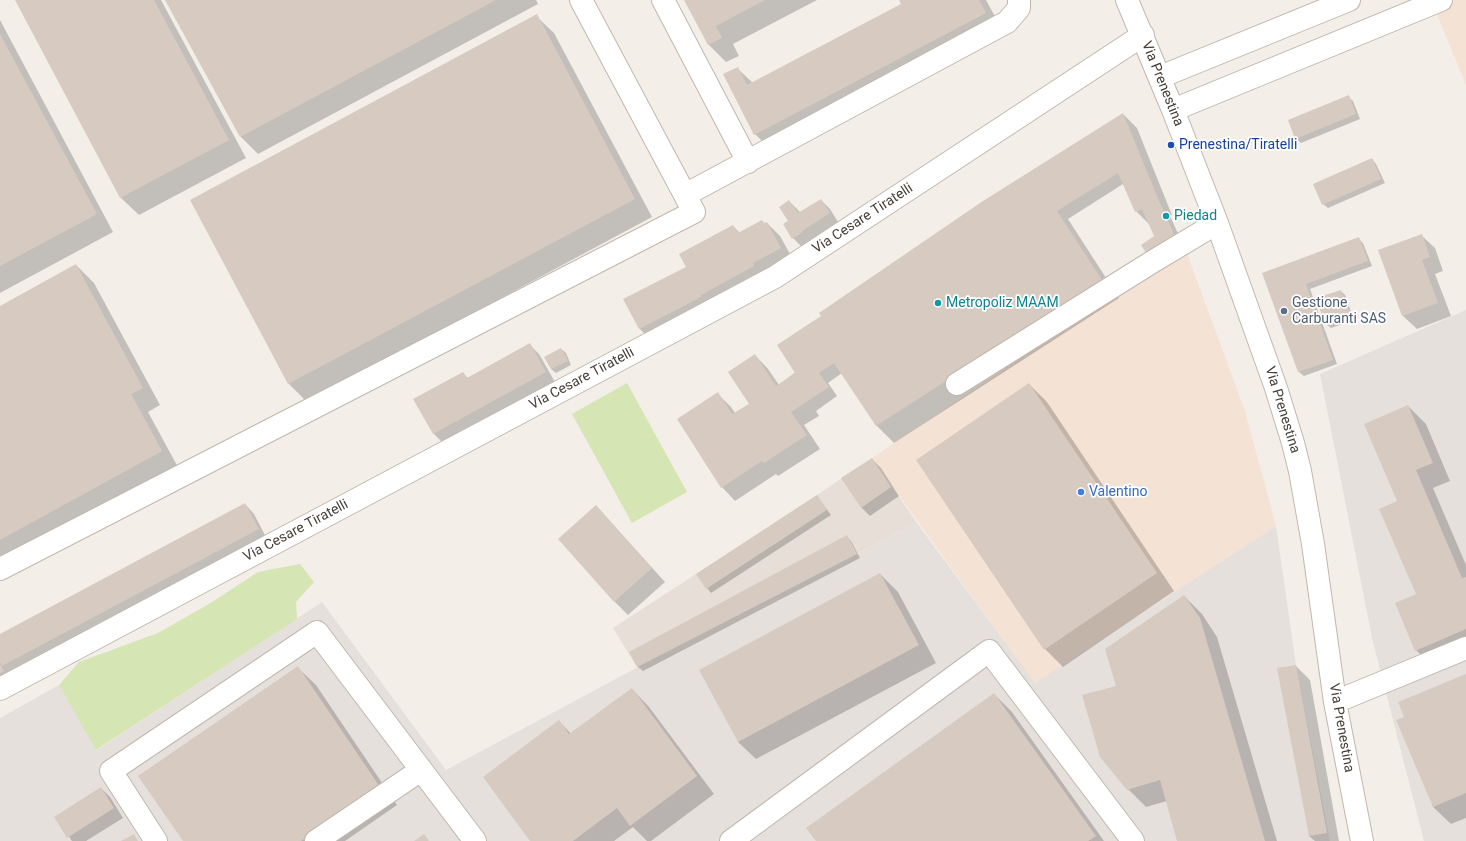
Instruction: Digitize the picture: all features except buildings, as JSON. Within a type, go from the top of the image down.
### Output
[{"type":"street","points":[[663,0],[748,162]]},
{"type":"street","points":[[685,195],[1007,22],[1019,8],[1018,0]]},
{"type":"street","name":"Via Prenestina","points":[[1127,0],[1160,77],[1216,223],[1276,388],[1300,471],[1313,544],[1335,702],[1362,841]]},
{"type":"street","points":[[1160,77],[1349,0]]},
{"type":"street","points":[[1173,110],[1441,0]]},
{"type":"street","points":[[0,569],[694,212],[585,1]]},
{"type":"street","name":"Via Cesare Tiratelli","points":[[0,689],[774,277],[1143,35]]},
{"type":"street","points":[[957,384],[1216,223]]},
{"type":"street","points":[[156,841],[111,771],[316,632],[475,841]]},
{"type":"street","points":[[1335,702],[1466,648]]},
{"type":"street","points":[[731,841],[990,650],[1133,841]]},
{"type":"street","points":[[316,841],[421,770]]},
{"type":"shaded area","points":[[1431,0],[1466,0],[1466,85]]},
{"type":"shaded area","name":"Valentino","points":[[1185,248],[1245,411],[1276,526],[1035,684],[872,458]]},
{"type":"shaded area","points":[[1466,310],[1466,841],[1424,841],[1372,638],[1320,374]]},
{"type":"shaded area","points":[[872,458],[917,523],[637,667],[613,628]]},
{"type":"shaded area","points":[[917,523],[1035,683],[1276,526],[1296,665],[1330,841],[0,841],[0,718],[59,685],[97,750],[322,602],[446,770],[638,667]]},
{"type":"green space","points":[[627,383],[687,492],[632,523],[572,414]]},
{"type":"green space","points":[[300,564],[314,582],[296,602],[297,619],[96,750],[59,685],[79,662],[158,633],[209,604],[258,572]]},
{"type":"place","name":"Prenestina/Tiratelli","points":[[1171,145]]},
{"type":"place","name":"Piedad","points":[[1166,216]]},
{"type":"place","name":"Metropoliz MAAM","points":[[938,303]]},
{"type":"place","name":"Gestione Carburanti SAS","points":[[1284,311]]},
{"type":"place","name":"Valentino","points":[[1081,492]]}]
